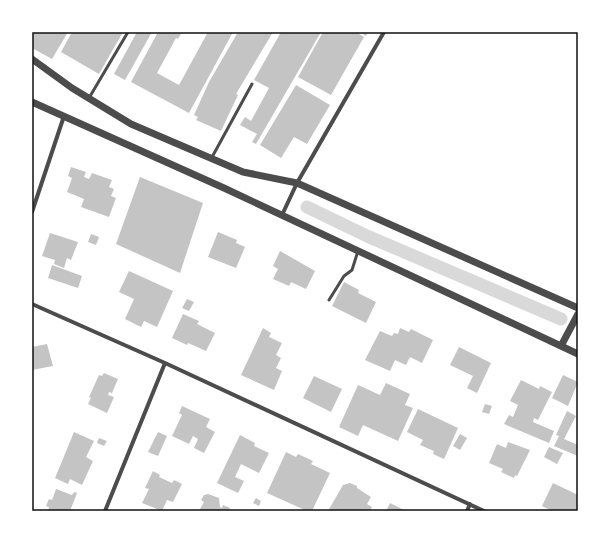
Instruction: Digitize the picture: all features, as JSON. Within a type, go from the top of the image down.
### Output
[{"type":"street","points":[[282,216],[297,183],[384,32]]},
{"type":"street","points":[[32,59],[89,98],[131,124],[243,172],[297,183],[578,308]]},
{"type":"street","points":[[32,102],[358,251],[578,354]]},
{"type":"street","points":[[32,212],[64,116]]},
{"type":"street","points":[[32,304],[165,363],[484,511]]},
{"type":"street","points":[[561,346],[578,314]]},
{"type":"street","points":[[105,511],[165,363]]},
{"type":"street","points":[[467,511],[470,504]]},
{"type":"lane","points":[[89,98],[128,32]]},
{"type":"lane","points":[[211,159],[252,84]]},
{"type":"lane","points":[[329,300],[344,276],[352,270],[358,251]]},
{"type":"building","points":[[32,32],[68,32],[52,59],[32,48]]},
{"type":"building","points":[[72,32],[123,32],[99,74],[61,52]]},
{"type":"building","points":[[137,32],[152,32],[125,80],[114,74]]},
{"type":"building","points":[[158,32],[182,32],[178,39],[176,38],[157,73],[179,85],[208,32],[233,32],[189,113],[131,82]]},
{"type":"building","points":[[238,32],[273,32],[236,94],[238,95],[221,131],[196,120],[198,117],[194,115],[209,82]]},
{"type":"building","points":[[281,32],[321,32],[256,144],[252,142],[257,134],[240,125],[245,117],[251,121],[269,88],[254,80]]},
{"type":"building","points":[[323,32],[356,32],[364,37],[331,95],[298,77]]},
{"type":"building","points":[[360,32],[368,32],[366,36]]},
{"type":"building","points":[[296,85],[330,105],[307,144],[294,137],[281,158],[260,145]]},
{"type":"building","points":[[71,167],[86,172],[84,177],[89,179],[92,173],[112,180],[109,187],[114,189],[111,196],[116,198],[109,217],[81,207],[84,199],[67,192],[72,178],[68,176]]},
{"type":"building","points":[[140,177],[203,203],[180,273],[116,244]]},
{"type":"building","points":[[218,232],[237,240],[236,243],[245,247],[236,268],[208,257]]},
{"type":"building","points":[[50,233],[78,242],[71,260],[67,258],[64,268],[54,264],[55,260],[42,256]]},
{"type":"building","points":[[91,234],[99,237],[96,245],[88,242]]},
{"type":"building","points":[[280,251],[315,271],[306,289],[291,282],[289,286],[273,279],[278,269],[273,266]]},
{"type":"building","points":[[52,265],[82,276],[78,288],[48,278]]},
{"type":"building","points":[[129,271],[173,291],[157,327],[144,321],[141,327],[125,319],[134,299],[119,292]]},
{"type":"building","points":[[344,282],[359,290],[358,293],[376,302],[366,323],[332,306]]},
{"type":"building","points":[[187,299],[194,302],[189,311],[182,308]]},
{"type":"building","points":[[183,314],[199,321],[197,324],[215,333],[206,351],[172,338]]},
{"type":"building","points":[[263,328],[271,333],[269,337],[282,343],[276,355],[281,358],[276,368],[282,371],[274,390],[241,375]]},
{"type":"building","points":[[400,328],[409,332],[411,329],[433,340],[422,363],[410,357],[406,365],[395,360],[390,371],[365,360],[380,331],[392,336],[394,333],[398,334]]},
{"type":"building","points":[[47,344],[53,366],[32,370],[32,347]]},
{"type":"building","points":[[459,347],[491,363],[477,393],[467,388],[473,376],[450,365]]},
{"type":"building","points":[[104,373],[118,379],[112,393],[109,392],[108,395],[114,397],[107,413],[88,404],[91,398],[89,397],[99,375],[102,376]]},
{"type":"building","points":[[563,375],[578,382],[568,406],[552,398]]},
{"type":"building","points":[[314,376],[342,389],[331,412],[303,398]]},
{"type":"building","points":[[521,380],[539,389],[540,386],[552,392],[538,420],[534,418],[533,422],[554,431],[549,443],[504,424],[509,415],[513,417],[518,405],[510,401]]},
{"type":"building","points":[[386,383],[410,394],[405,405],[413,408],[398,441],[363,425],[358,436],[339,427],[358,385],[380,395]]},
{"type":"building","points":[[485,404],[492,406],[489,414],[482,412]]},
{"type":"building","points":[[182,406],[210,419],[206,427],[215,432],[204,453],[194,448],[198,439],[193,436],[189,444],[172,436],[182,415],[179,413]]},
{"type":"building","points":[[418,409],[458,428],[444,459],[433,454],[434,451],[420,445],[423,440],[407,432]]},
{"type":"building","points":[[567,411],[576,416],[564,439],[578,445],[578,456],[554,446],[559,436],[556,435]]},
{"type":"building","points":[[74,432],[94,441],[86,457],[93,461],[82,485],[70,479],[68,484],[55,478]]},
{"type":"building","points":[[158,432],[167,436],[158,456],[148,452]]},
{"type":"building","points":[[460,434],[467,438],[460,450],[453,446]]},
{"type":"building","points":[[240,435],[255,443],[254,446],[269,453],[259,473],[241,464],[235,477],[244,481],[238,493],[217,483]]},
{"type":"building","points":[[99,438],[107,441],[104,446],[97,443]]},
{"type":"building","points":[[508,442],[530,450],[517,476],[515,475],[514,478],[501,472],[503,469],[489,463],[497,444],[506,448]]},
{"type":"building","points":[[549,447],[563,453],[557,464],[544,457]]},
{"type":"building","points":[[286,452],[296,457],[298,454],[313,461],[311,464],[330,473],[312,511],[307,511],[267,493]]},
{"type":"building","points":[[153,471],[160,475],[159,477],[172,483],[174,480],[182,484],[173,502],[167,500],[162,511],[142,503],[149,489],[145,488]]},
{"type":"building","points":[[350,483],[357,486],[357,488],[371,497],[367,504],[372,507],[370,511],[328,511],[343,485]]},
{"type":"building","points":[[553,483],[578,495],[577,511],[552,511],[542,506]]},
{"type":"building","points":[[56,489],[72,495],[74,492],[77,493],[70,511],[48,511],[49,507],[46,506],[49,499],[52,500]]},
{"type":"building","points":[[208,494],[219,498],[220,507],[222,508],[223,505],[230,508],[229,511],[199,511],[204,502],[201,500],[204,495]]},
{"type":"building","points":[[256,498],[261,501],[259,506],[253,503]]},
{"type":"building","points":[[390,503],[406,511],[386,511]]},
{"type":"waterway","points":[[307,207],[367,236],[561,319]]}]
